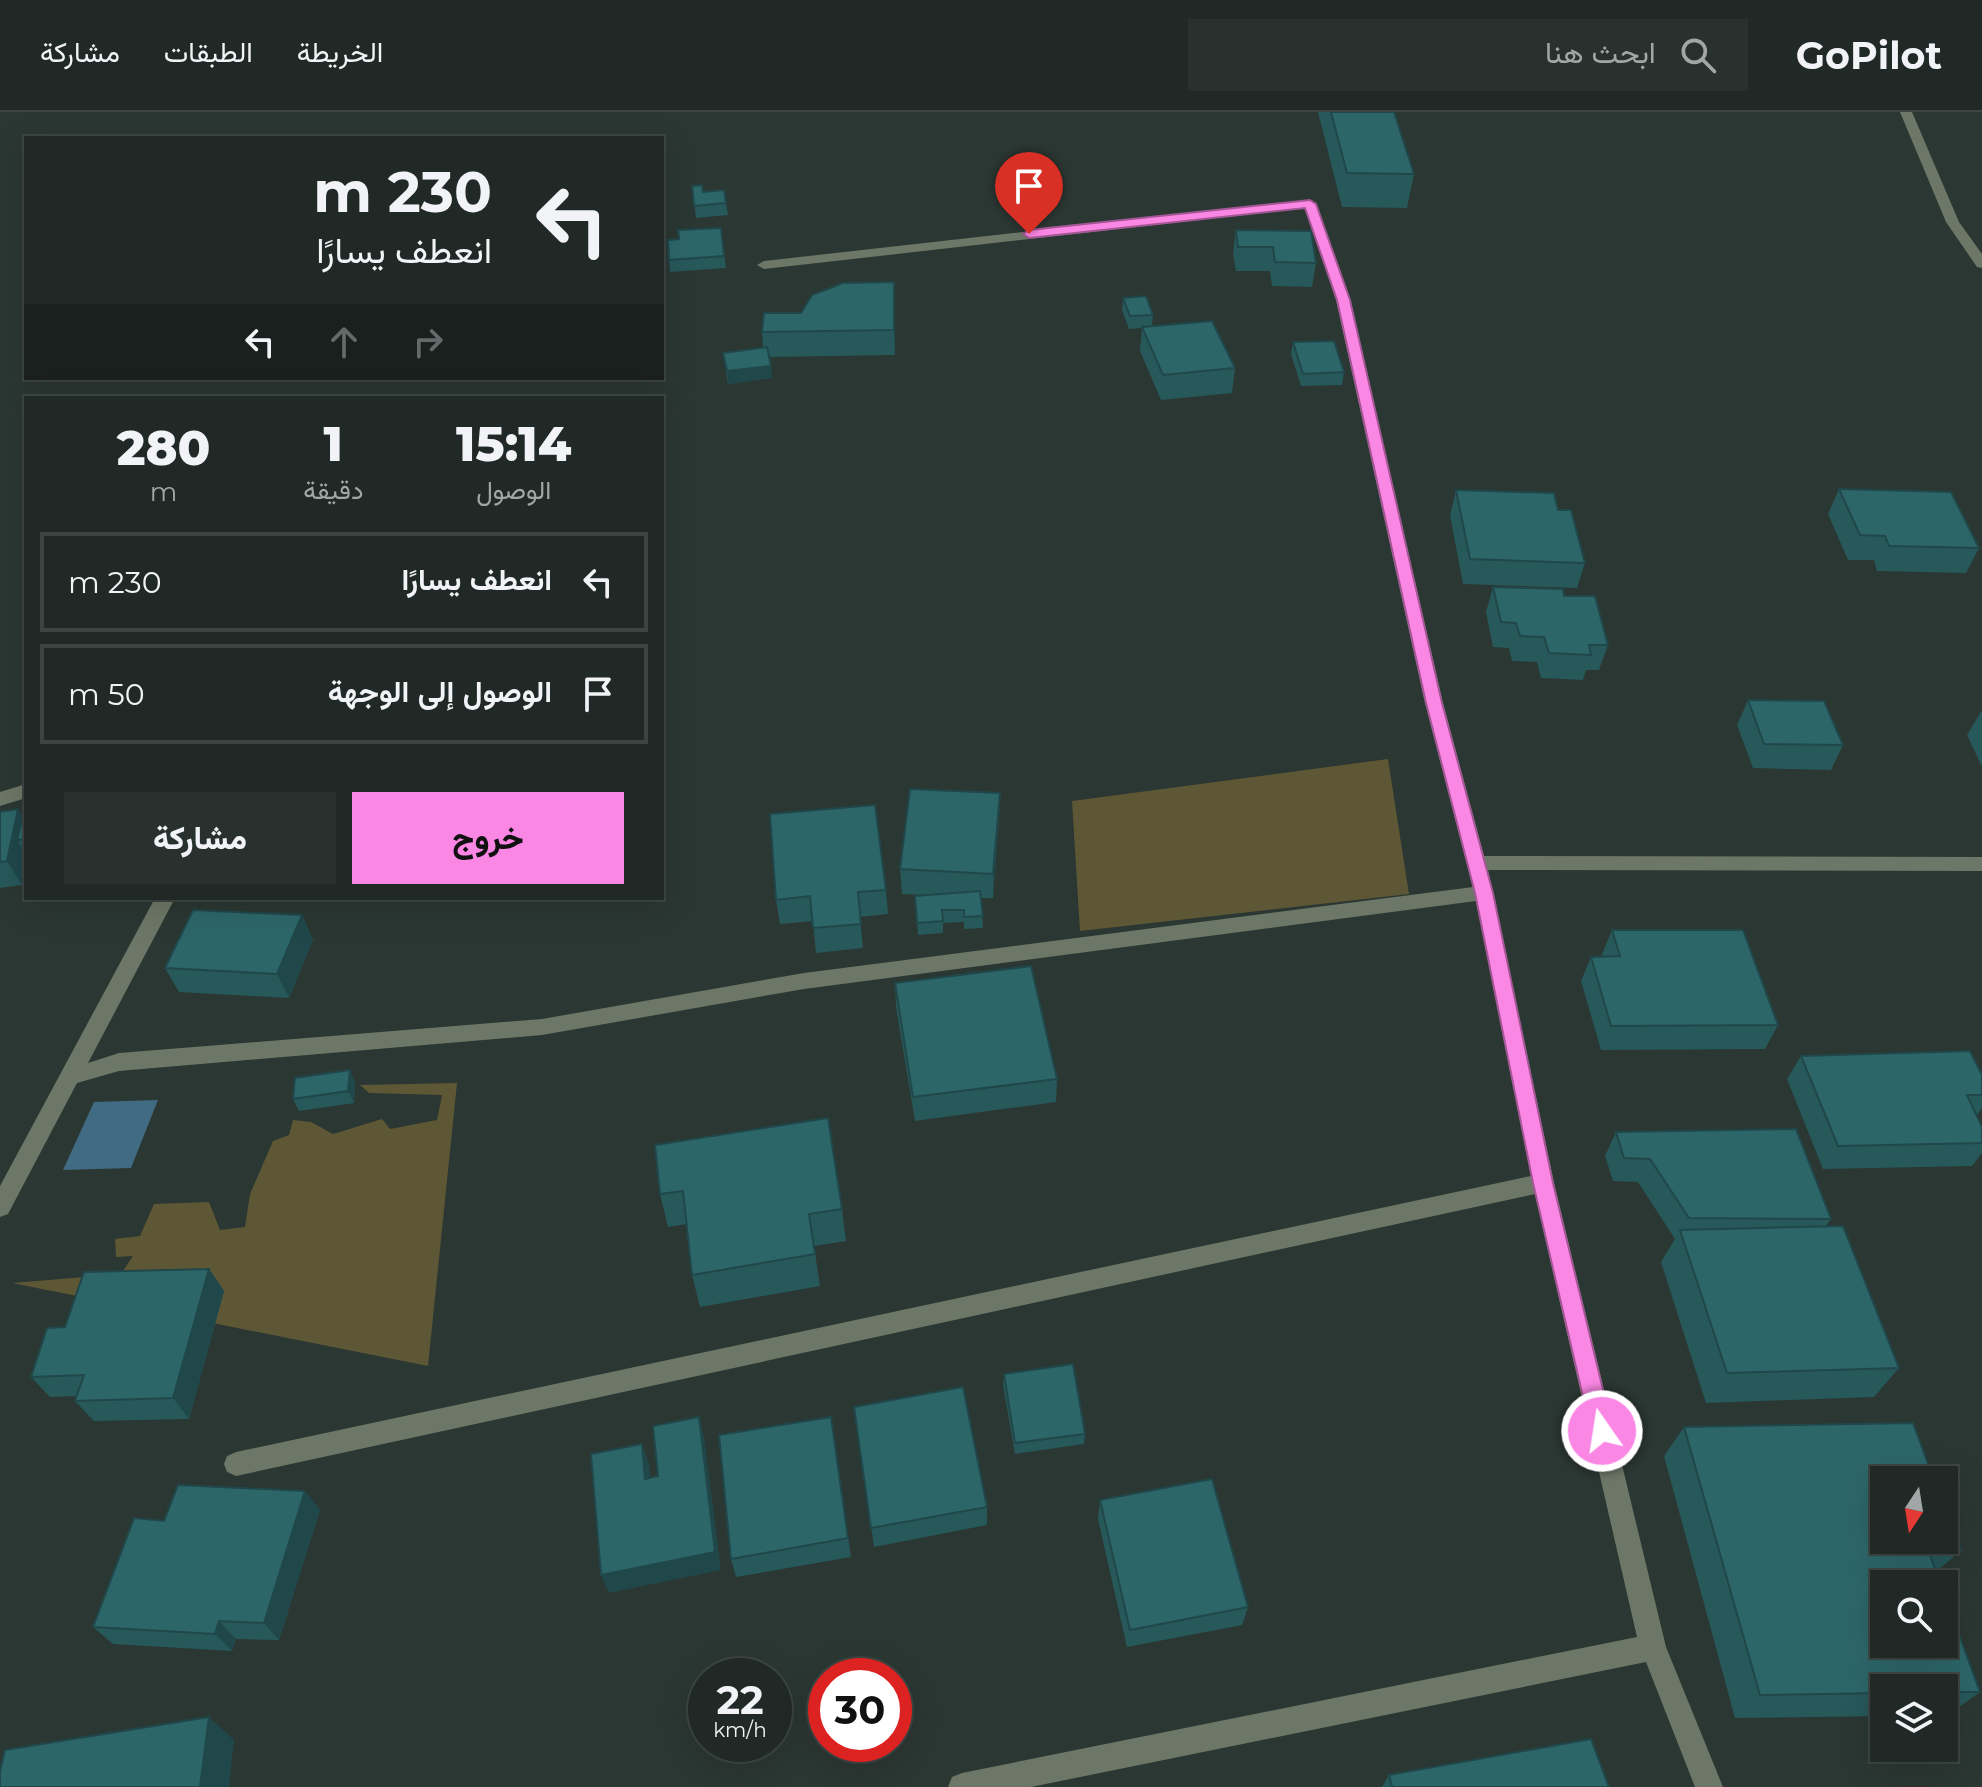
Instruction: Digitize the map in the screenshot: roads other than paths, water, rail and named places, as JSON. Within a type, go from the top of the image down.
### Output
[{"type":"street","points":[[1906,112],[1953,222],[1982,264]]},
{"type":"street","points":[[764,265],[1310,204],[1343,300],[1434,703],[1484,893],[1543,1183],[1653,1647],[1709,1787]]},
{"type":"street","points":[[0,799],[24,792]]},
{"type":"street","points":[[1476,863],[1982,864]]},
{"type":"street","points":[[70,1077],[119,1062],[542,1027],[804,981],[1484,893]]},
{"type":"street","points":[[0,1207],[164,900]]},
{"type":"street","points":[[236,1464],[1543,1183]]},
{"type":"street","points":[[962,1787],[1653,1647]]},
{"type":"water","points":[[158,1100],[131,1168],[63,1170],[94,1102]]}]
